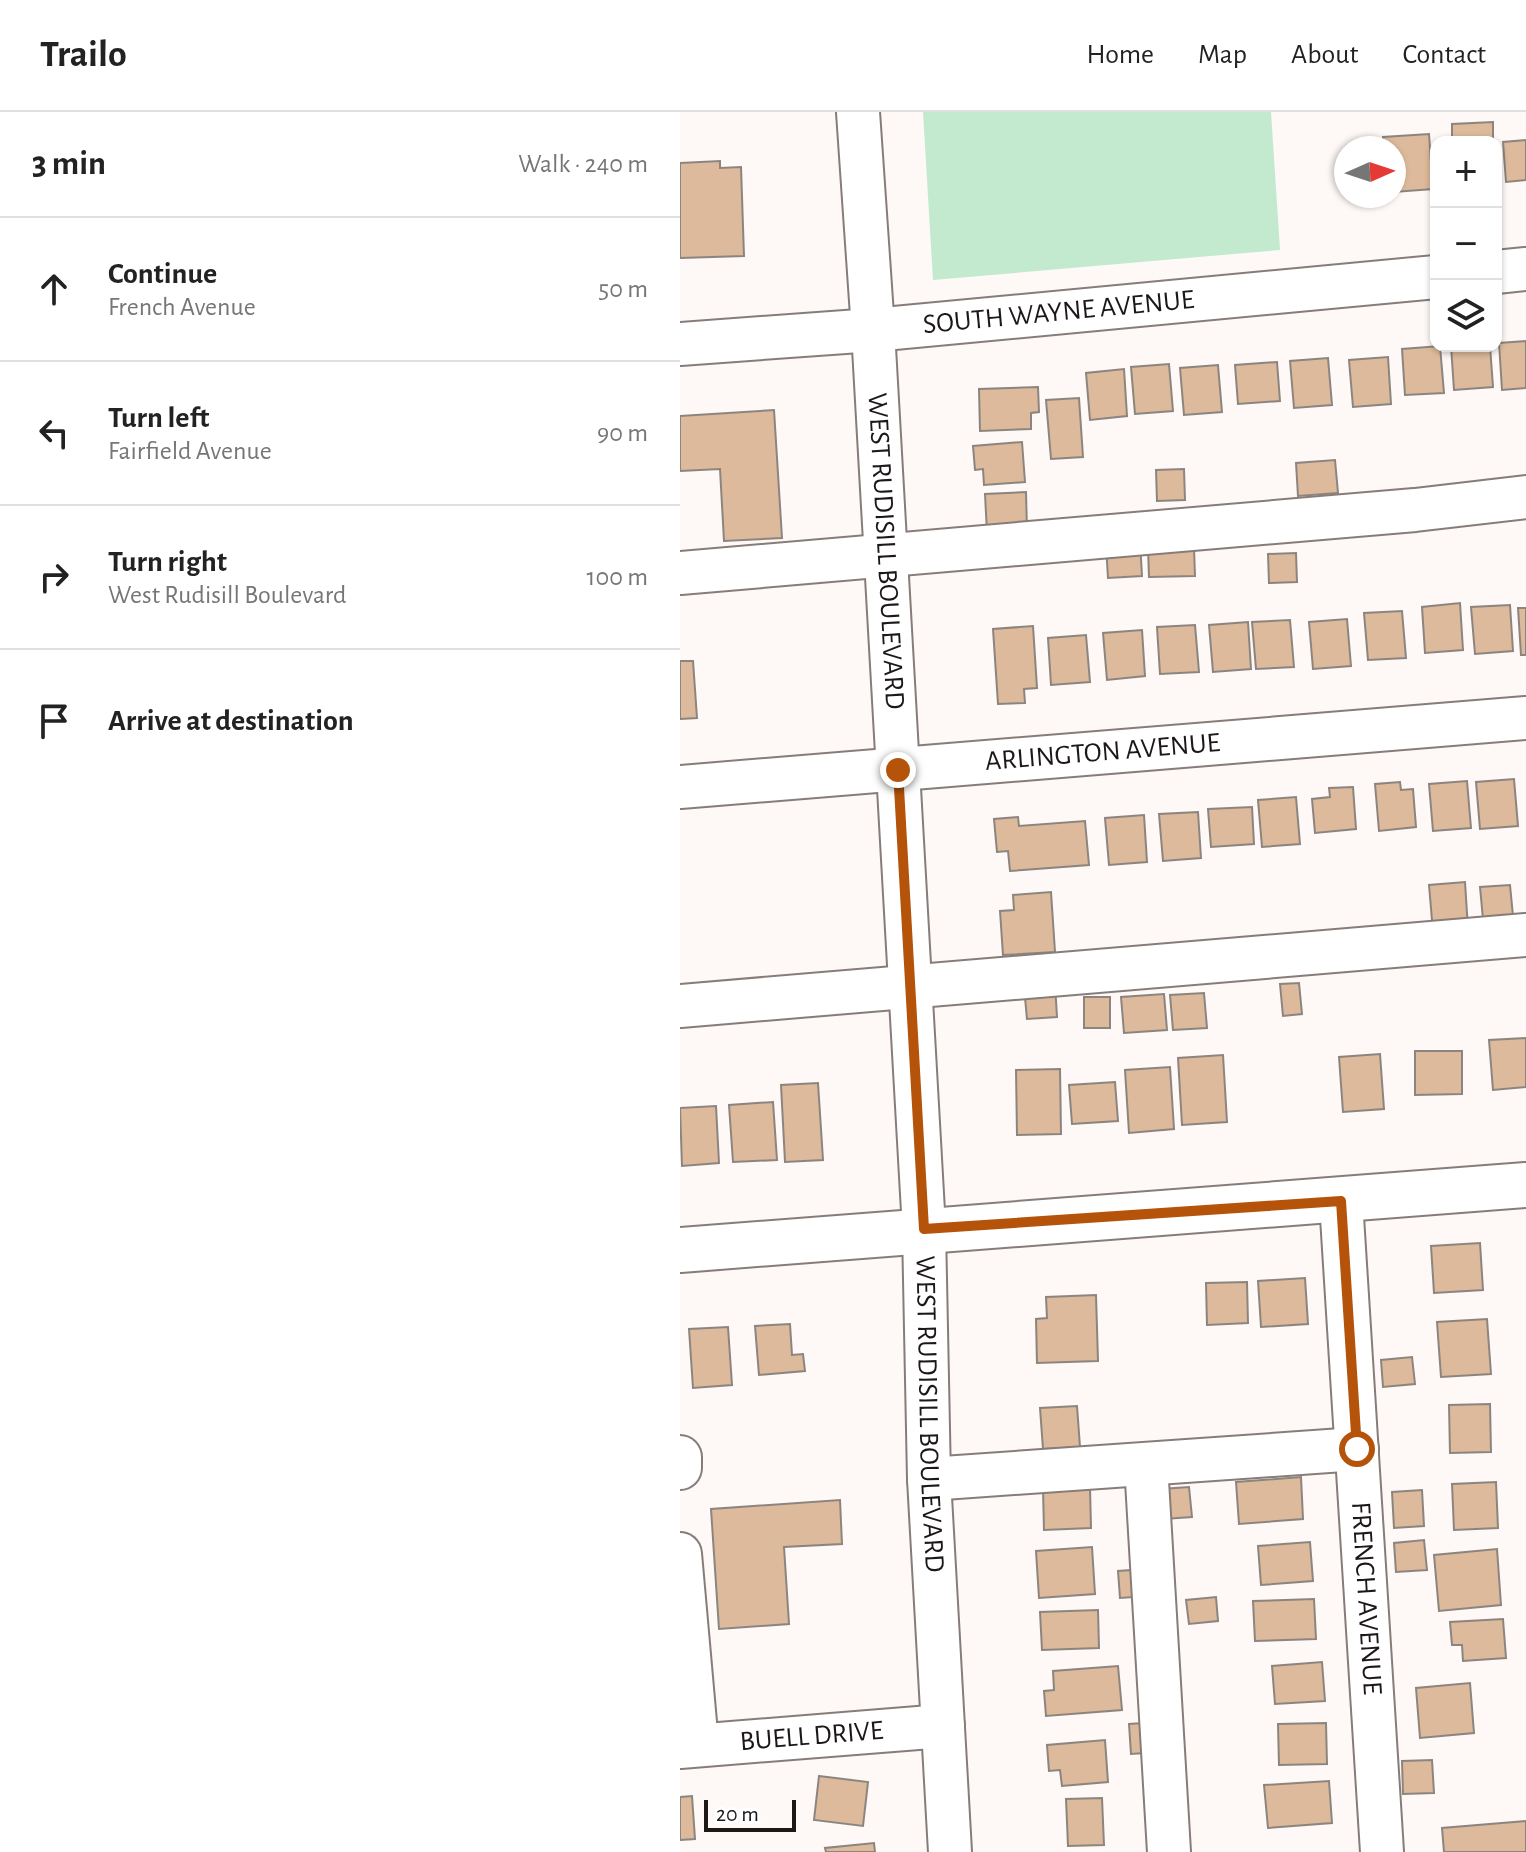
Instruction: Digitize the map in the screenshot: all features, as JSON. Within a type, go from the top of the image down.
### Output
[{"type":"main road","points":[[680,1250],[1526,1185]]},
{"type":"street","name":"WEST RUDISILL BOULEVARD","points":[[858,112],[924,1229],[929,1479],[950,1852]]},
{"type":"street","points":[[1502,271],[1526,269]]},
{"type":"street","name":"SOUTH WAYNE AVENUE","points":[[680,344],[873,330],[1430,278]]},
{"type":"street","points":[[680,573],[1415,510],[1526,497]]},
{"type":"street","name":"ARLINGTON AVENUE","points":[[680,787],[1526,718]]},
{"type":"street","points":[[680,1006],[1526,935]]},
{"type":"street","name":"FRENCH AVENUE","points":[[1341,1201],[1382,1852]]},
{"type":"street","points":[[929,1479],[1357,1449]]},
{"type":"street","points":[[680,1457],[680,1468]]},
{"type":"street","points":[[1146,1464],[1169,1852]]},
{"type":"street","points":[[680,1554],[689,1746]]},
{"type":"street","name":"BUELL DRIVE","points":[[689,1746],[943,1726]]},
{"type":"green space","points":[[923,112],[1271,112],[1280,250],[933,280]]},
{"type":"building","points":[[1493,122],[1493,136],[1452,136],[1452,124]]},
{"type":"building","points":[[1429,134],[1430,189],[1406,191],[1406,136],[1398,136]]},
{"type":"building","points":[[1526,140],[1526,180],[1506,182],[1503,142]]},
{"type":"building","points":[[720,161],[720,168],[741,167],[744,256],[680,258],[680,163]]},
{"type":"building","points":[[1526,341],[1526,388],[1502,390],[1500,352],[1502,343]]},
{"type":"building","points":[[1430,347],[1430,352],[1441,352],[1444,393],[1405,395],[1402,349]]},
{"type":"building","points":[[1451,352],[1490,352],[1493,387],[1454,390]]},
{"type":"building","points":[[1388,357],[1391,404],[1353,407],[1349,360]]},
{"type":"building","points":[[1328,358],[1332,405],[1294,408],[1290,361]]},
{"type":"building","points":[[1277,362],[1280,401],[1238,404],[1235,365]]},
{"type":"building","points":[[1169,364],[1173,411],[1135,414],[1131,367]]},
{"type":"building","points":[[1218,365],[1222,412],[1184,415],[1180,368]]},
{"type":"building","points":[[1124,369],[1127,416],[1090,420],[1086,373]]},
{"type":"building","points":[[1038,387],[1039,412],[1031,413],[1031,429],[980,431],[979,389]]},
{"type":"building","points":[[1079,398],[1083,457],[1051,459],[1046,400]]},
{"type":"building","points":[[774,410],[782,538],[724,541],[720,469],[680,471],[680,416]]},
{"type":"building","points":[[1022,442],[1025,482],[984,485],[983,469],[975,470],[973,446]]},
{"type":"building","points":[[1335,460],[1338,493],[1298,496],[1296,463]]},
{"type":"building","points":[[1184,469],[1185,500],[1157,501],[1156,470]]},
{"type":"building","points":[[1026,492],[1027,531],[987,533],[985,494]]},
{"type":"building","points":[[1140,542],[1142,576],[1108,578],[1106,545]]},
{"type":"building","points":[[1148,548],[1194,548],[1195,576],[1149,577]]},
{"type":"building","points":[[1296,553],[1297,582],[1269,583],[1268,554]]},
{"type":"building","points":[[1460,603],[1463,650],[1425,653],[1422,607]]},
{"type":"building","points":[[1510,605],[1513,651],[1475,654],[1471,607]]},
{"type":"building","points":[[1518,608],[1526,608],[1526,655],[1521,655]]},
{"type":"building","points":[[1402,611],[1406,658],[1368,660],[1364,613]]},
{"type":"building","points":[[1347,619],[1351,666],[1313,669],[1309,622]]},
{"type":"building","points":[[1290,620],[1294,667],[1256,669],[1252,622]]},
{"type":"building","points":[[1248,622],[1251,669],[1213,672],[1209,625]]},
{"type":"building","points":[[1195,625],[1199,672],[1160,674],[1157,627]]},
{"type":"building","points":[[1033,626],[1037,688],[1024,689],[1025,703],[998,704],[993,629]]},
{"type":"building","points":[[1142,630],[1145,676],[1107,680],[1103,633]]},
{"type":"building","points":[[1086,635],[1090,682],[1051,685],[1048,638]]},
{"type":"building","points":[[680,661],[693,661],[697,718],[680,719]]},
{"type":"building","points":[[1514,779],[1518,826],[1480,829],[1476,782]]},
{"type":"building","points":[[1467,781],[1471,828],[1433,831],[1429,784]]},
{"type":"building","points":[[1400,782],[1401,790],[1413,789],[1416,827],[1379,831],[1375,784]]},
{"type":"building","points":[[1353,787],[1356,829],[1315,833],[1312,799],[1330,797],[1329,788]]},
{"type":"building","points":[[1296,797],[1300,844],[1262,847],[1258,800]]},
{"type":"building","points":[[1252,807],[1254,844],[1211,847],[1208,809]]},
{"type":"building","points":[[1198,812],[1201,858],[1163,861],[1159,814]]},
{"type":"building","points":[[1144,815],[1147,862],[1109,865],[1105,818]]},
{"type":"building","points":[[1018,817],[1019,826],[1085,821],[1089,865],[1010,871],[1008,851],[997,852],[994,819]]},
{"type":"building","points":[[1465,882],[1468,929],[1433,932],[1429,885]]},
{"type":"building","points":[[1510,885],[1513,916],[1483,919],[1480,887]]},
{"type":"building","points":[[1051,892],[1055,952],[1003,955],[1000,911],[1014,910],[1013,895]]},
{"type":"building","points":[[1299,983],[1302,1014],[1283,1016],[1280,984]]},
{"type":"building","points":[[1055,984],[1057,1017],[1027,1019],[1024,987]]},
{"type":"building","points":[[1204,993],[1207,1028],[1173,1030],[1170,995]]},
{"type":"building","points":[[1164,994],[1167,1030],[1124,1033],[1121,997]]},
{"type":"building","points":[[1084,997],[1110,997],[1110,1028],[1084,1028]]},
{"type":"building","points":[[1526,1038],[1526,1087],[1493,1090],[1489,1040]]},
{"type":"building","points":[[1415,1051],[1462,1051],[1462,1094],[1415,1095]]},
{"type":"building","points":[[1380,1054],[1384,1109],[1343,1112],[1339,1057]]},
{"type":"building","points":[[1223,1055],[1227,1122],[1182,1125],[1178,1058]]},
{"type":"building","points":[[1170,1067],[1174,1129],[1129,1133],[1125,1070]]},
{"type":"building","points":[[1060,1069],[1061,1134],[1017,1135],[1016,1070]]},
{"type":"building","points":[[1115,1082],[1118,1121],[1072,1124],[1069,1085]]},
{"type":"building","points":[[818,1083],[823,1160],[785,1162],[781,1085]]},
{"type":"building","points":[[773,1102],[777,1160],[733,1162],[729,1105]]},
{"type":"building","points":[[716,1106],[719,1163],[682,1166],[680,1108]]},
{"type":"building","points":[[1480,1243],[1483,1290],[1434,1293],[1431,1246]]},
{"type":"building","points":[[1305,1278],[1308,1324],[1261,1327],[1258,1281]]},
{"type":"building","points":[[1247,1282],[1248,1323],[1207,1325],[1206,1283]]},
{"type":"building","points":[[1096,1295],[1098,1361],[1037,1363],[1036,1319],[1047,1318],[1046,1297]]},
{"type":"building","points":[[1487,1319],[1491,1374],[1441,1377],[1437,1322]]},
{"type":"building","points":[[790,1324],[792,1355],[803,1354],[805,1371],[759,1375],[755,1326]]},
{"type":"building","points":[[728,1327],[732,1385],[693,1388],[689,1329]]},
{"type":"building","points":[[1412,1357],[1415,1384],[1383,1387],[1381,1360]]},
{"type":"building","points":[[1490,1404],[1491,1452],[1450,1453],[1449,1405]]},
{"type":"building","points":[[1077,1406],[1080,1447],[1043,1449],[1040,1408]]},
{"type":"building","points":[[1301,1477],[1303,1519],[1239,1524],[1236,1482]]},
{"type":"building","points":[[1496,1482],[1498,1528],[1454,1530],[1452,1484]]},
{"type":"building","points":[[1090,1487],[1091,1528],[1044,1530],[1043,1489]]},
{"type":"building","points":[[1189,1487],[1192,1517],[1164,1519],[1161,1489]]},
{"type":"building","points":[[1422,1490],[1424,1526],[1394,1528],[1392,1492]]},
{"type":"building","points":[[840,1500],[842,1544],[784,1547],[789,1624],[719,1629],[711,1509]]},
{"type":"building","points":[[1424,1540],[1427,1570],[1396,1572],[1394,1543]]},
{"type":"building","points":[[1310,1542],[1313,1581],[1261,1585],[1258,1546]]},
{"type":"building","points":[[1092,1547],[1095,1594],[1039,1598],[1036,1551]]},
{"type":"building","points":[[1497,1549],[1501,1605],[1439,1611],[1434,1555]]},
{"type":"building","points":[[1146,1569],[1148,1596],[1120,1598],[1118,1571]]},
{"type":"building","points":[[1216,1597],[1218,1621],[1189,1624],[1186,1600]]},
{"type":"building","points":[[1314,1599],[1316,1639],[1255,1641],[1253,1601]]},
{"type":"building","points":[[1098,1610],[1099,1648],[1042,1650],[1040,1612]]},
{"type":"building","points":[[1503,1619],[1506,1658],[1463,1661],[1462,1645],[1452,1645],[1450,1622]]},
{"type":"building","points":[[1322,1662],[1325,1701],[1275,1704],[1272,1666]]},
{"type":"building","points":[[1118,1666],[1122,1710],[1046,1716],[1044,1691],[1054,1690],[1053,1671]]},
{"type":"building","points":[[1470,1683],[1474,1733],[1420,1738],[1416,1688]]},
{"type":"building","points":[[1158,1722],[1160,1752],[1131,1754],[1129,1724]]},
{"type":"building","points":[[1326,1723],[1327,1764],[1279,1765],[1278,1724]]},
{"type":"building","points":[[1105,1740],[1108,1782],[1062,1786],[1060,1770],[1049,1771],[1047,1745]]},
{"type":"building","points":[[1432,1760],[1434,1793],[1403,1794],[1402,1761]]},
{"type":"building","points":[[819,1776],[868,1782],[863,1826],[814,1820]]},
{"type":"building","points":[[1329,1781],[1332,1823],[1268,1828],[1264,1785]]},
{"type":"building","points":[[692,1796],[695,1839],[680,1840],[680,1797]]},
{"type":"building","points":[[1102,1798],[1104,1845],[1068,1846],[1066,1799]]},
{"type":"building","points":[[1526,1821],[1526,1852],[1444,1852],[1442,1828]]},
{"type":"building","points":[[874,1843],[875,1852],[826,1852],[825,1848]]},
{"type":"route","points":[[898,770],[924,1229],[1341,1201],[1357,1449]]}]
